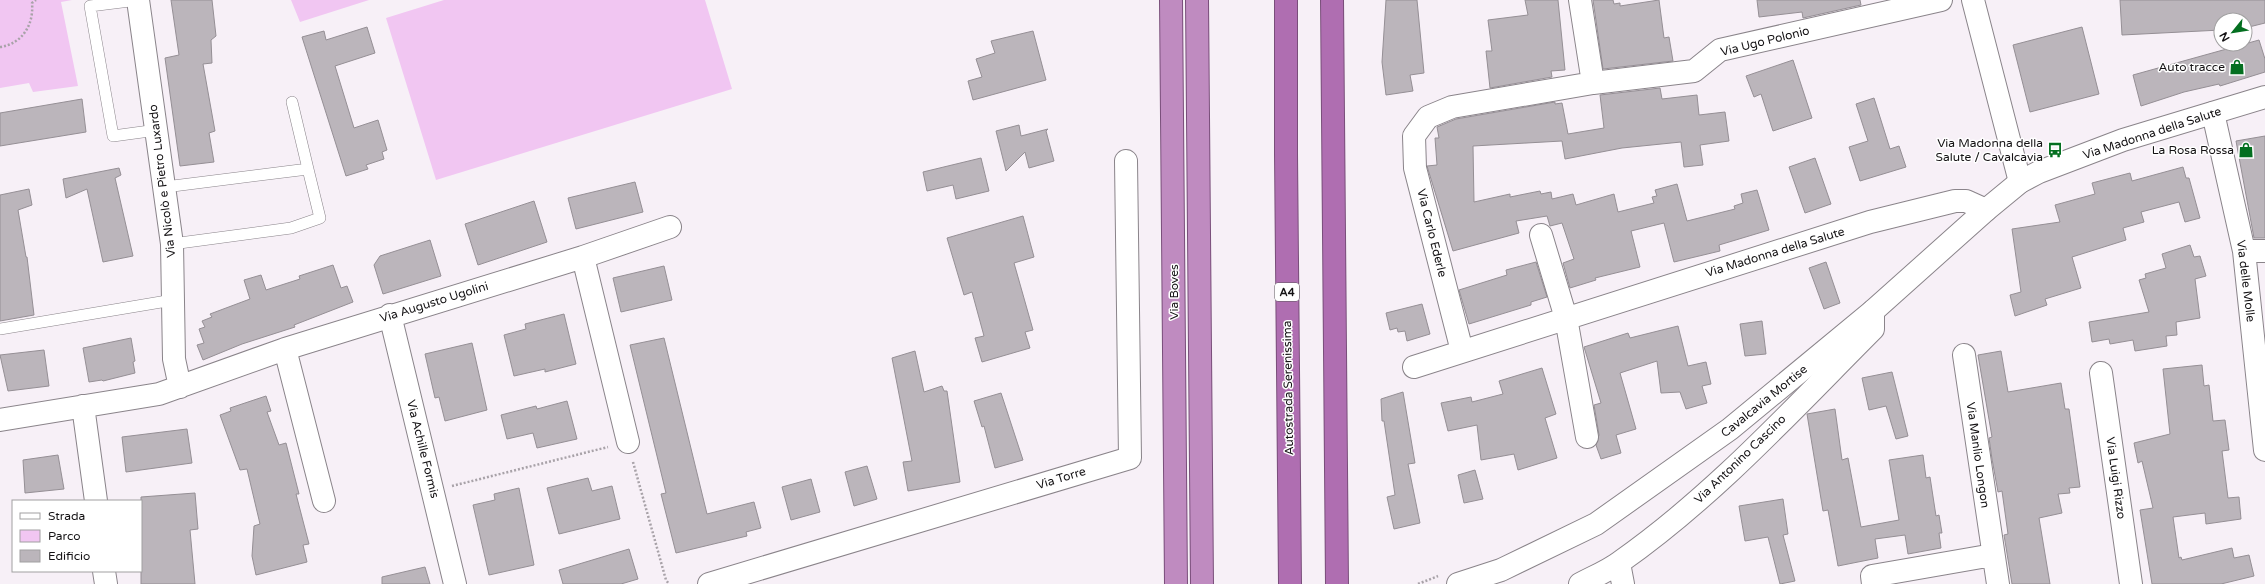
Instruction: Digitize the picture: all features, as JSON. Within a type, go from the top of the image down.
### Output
[{"type":"highway","name":"Via Boves","points":[[1171,0],[1176,584]]},
{"type":"highway","name":"Via Boves","points":[[1197,0],[1202,584]]},
{"type":"highway","name":"Autostrada Serenissima","points":[[1286,0],[1290,584]]},
{"type":"highway","points":[[1332,0],[1337,584]]},
{"type":"street","name":"Via Nicolò e Pietro Luxardo","points":[[138,0],[172,244],[174,359],[180,387]]},
{"type":"street","points":[[1580,0],[1593,83]]},
{"type":"street","name":"Via Ugo Polonio","points":[[1428,117],[1452,107],[1593,83],[1694,71],[1720,50],[1940,0]]},
{"type":"street","points":[[1973,0],[2020,182]]},
{"type":"street","name":"Via Madonna della Salute","points":[[2039,172],[2123,140],[2265,97]]},
{"type":"street","name":"Via delle Molle","points":[[2213,113],[2254,251],[2265,450]]},
{"type":"street","name":"Via Carlo Ederle","points":[[1428,117],[1414,136],[1415,168],[1462,351]]},
{"type":"street","name":"Via Torre","points":[[709,584],[1130,458],[1126,161]]},
{"type":"street","name":"Cavalcavia Mortise","points":[[1452,579],[1501,570],[1596,524],[1730,429],[1873,311],[1986,210],[2020,182],[2039,172]]},
{"type":"street","name":"Via Madonna della Salute","points":[[1414,367],[1893,216],[1955,201],[1966,201],[1986,210]]},
{"type":"street","name":"Via Augusto Ugolini","points":[[0,420],[159,394],[285,349],[390,315],[582,257],[670,227]]},
{"type":"street","points":[[1540,235],[1566,318],[1587,437]]},
{"type":"street","points":[[582,257],[628,442]]},
{"type":"street","name":"Via Antonino Cascino","points":[[1580,584],[1621,574],[1742,460],[1873,329],[1873,311]]},
{"type":"street","name":"Via Achille Formis","points":[[390,315],[456,584]]},
{"type":"street","points":[[285,349],[324,501]]},
{"type":"street","name":"Via Manlio Longon","points":[[1964,355],[1998,584]]},
{"type":"street","name":"Via Luigi Rizzo","points":[[2100,373],[2131,584]]},
{"type":"street","points":[[83,406],[96,500]]},
{"type":"street","points":[[1873,584],[1872,576],[1993,555]]},
{"type":"street","points":[[104,572],[106,584]]},
{"type":"lane","points":[[138,0],[90,6],[113,136],[157,130]]},
{"type":"lane","points":[[172,244],[291,228],[320,218],[292,102]]},
{"type":"lane","points":[[165,188],[308,169]]},
{"type":"lane","points":[[0,329],[173,300]]},
{"type":"path","points":[[0,48],[12,45],[19,40],[31,22],[32,3],[36,0]]},
{"type":"path","points":[[434,491],[628,442],[666,580],[670,584]]},
{"type":"path","points":[[1418,584],[1452,579]]},
{"type":"green space","points":[[0,0],[72,0],[61,2],[78,86],[33,92],[29,83],[0,88]]},
{"type":"green space","points":[[291,0],[369,0],[300,22]]},
{"type":"green space","points":[[444,0],[705,0],[732,89],[436,180],[386,18]]},
{"type":"building","points":[[171,0],[212,0],[216,36],[211,40],[212,63],[203,64],[215,131],[209,133],[214,162],[180,166],[165,58],[179,55]]},
{"type":"building","points":[[1386,0],[1417,0],[1424,73],[1410,75],[1413,91],[1386,95],[1382,62]]},
{"type":"building","points":[[1525,0],[1558,0],[1565,70],[1551,71],[1552,77],[1490,88],[1486,51],[1492,51],[1488,20],[1528,15]]},
{"type":"building","points":[[1593,0],[1613,0],[1614,4],[1620,3],[1620,6],[1659,0],[1664,38],[1669,37],[1673,61],[1603,69]]},
{"type":"building","points":[[1757,0],[1860,0],[1861,5],[1803,18],[1802,12],[1759,17]]},
{"type":"building","points":[[2120,0],[2265,0],[2265,23],[2253,26],[2253,12],[2213,12],[2213,30],[2122,35]]},
{"type":"building","points":[[367,27],[375,53],[335,66],[354,128],[378,120],[387,150],[382,152],[384,159],[366,165],[368,169],[346,176],[302,37],[324,31],[326,40]]},
{"type":"building","points":[[2082,27],[2099,94],[2030,112],[2013,45]]},
{"type":"building","points":[[1033,31],[1046,80],[973,100],[968,81],[982,77],[976,59],[995,53],[991,41]]},
{"type":"building","points":[[2259,40],[2265,59],[2265,72],[2220,86],[2219,84],[2184,92],[2141,106],[2133,75],[2216,52],[2253,52],[2253,42]]},
{"type":"building","points":[[1793,60],[1812,118],[1773,131],[1761,94],[1754,97],[1746,76]]},
{"type":"building","points":[[1660,88],[1662,99],[1697,95],[1699,115],[1725,112],[1729,141],[1700,145],[1703,165],[1684,167],[1681,142],[1622,148],[1565,159],[1562,141],[1473,146],[1474,202],[1510,194],[1510,197],[1540,191],[1541,194],[1551,192],[1552,199],[1573,194],[1576,205],[1614,194],[1618,212],[1654,203],[1652,197],[1657,196],[1655,190],[1677,184],[1687,221],[1735,209],[1734,206],[1743,203],[1741,194],[1757,190],[1769,230],[1719,245],[1720,251],[1674,262],[1664,223],[1631,231],[1640,267],[1595,278],[1596,280],[1570,288],[1563,263],[1574,259],[1562,223],[1550,226],[1547,216],[1516,221],[1519,233],[1453,251],[1427,166],[1437,165],[1435,138],[1439,138],[1437,127],[1456,119],[1555,102],[1555,104],[1562,103],[1568,134],[1604,128],[1600,95]]},
{"type":"building","points":[[1874,98],[1890,149],[1899,146],[1906,167],[1860,181],[1849,147],[1868,141],[1856,104]]},
{"type":"building","points":[[82,99],[86,132],[0,146],[0,113]]},
{"type":"building","points":[[1019,125],[1021,136],[1048,129],[1046,131],[1054,161],[1029,168],[1025,152],[1006,171],[996,131]]},
{"type":"building","points":[[2265,136],[2265,238],[2254,238],[2236,141]]},
{"type":"building","points":[[981,158],[989,191],[956,199],[953,185],[927,191],[923,172]]},
{"type":"building","points":[[1815,158],[1831,204],[1805,213],[1789,167]]},
{"type":"building","points":[[2183,167],[2186,178],[2189,178],[2200,218],[2185,222],[2179,202],[2141,212],[2144,222],[2123,228],[2126,240],[2072,257],[2081,288],[2045,299],[2047,305],[2015,316],[2010,295],[2021,292],[2012,229],[2060,222],[2055,205],[2095,194],[2092,183],[2130,173],[2132,181]]},
{"type":"building","points":[[119,168],[121,175],[115,178],[133,256],[103,262],[87,189],[66,198],[63,179]]},
{"type":"building","points":[[635,182],[643,212],[576,229],[568,198]]},
{"type":"building","points":[[29,189],[32,205],[18,210],[27,257],[34,315],[0,321],[0,195]]},
{"type":"building","points":[[534,201],[547,242],[478,265],[465,224]]},
{"type":"building","points":[[1023,216],[1034,257],[1014,263],[1033,330],[1025,332],[1030,348],[982,362],[975,338],[984,336],[972,292],[964,295],[947,238]]},
{"type":"building","points":[[430,240],[441,276],[383,294],[374,265],[380,256]]},
{"type":"building","points":[[2190,245],[2194,257],[2200,256],[2206,276],[2195,279],[2200,318],[2176,322],[2177,335],[2166,336],[2167,346],[2135,351],[2133,340],[2110,344],[2109,339],[2092,342],[2089,322],[2149,312],[2139,280],[2146,278],[2145,274],[2166,268],[2162,254]]},
{"type":"building","points":[[1536,262],[1547,297],[1531,302],[1531,305],[1469,324],[1459,290],[1507,275],[1506,270]]},
{"type":"building","points":[[1826,262],[1840,303],[1824,309],[1809,268]]},
{"type":"building","points":[[333,265],[341,288],[347,286],[353,302],[294,325],[295,327],[242,344],[203,360],[197,345],[204,343],[199,329],[205,327],[202,321],[212,317],[210,314],[250,299],[244,280],[261,275],[266,290],[300,279],[299,276]]},
{"type":"building","points":[[664,266],[672,300],[621,312],[613,278]]},
{"type":"building","points":[[1422,304],[1430,334],[1407,341],[1405,331],[1398,332],[1397,328],[1390,330],[1386,313]]},
{"type":"building","points":[[564,314],[576,364],[545,372],[545,369],[514,376],[504,335],[526,329],[525,324]]},
{"type":"building","points":[[1762,321],[1766,354],[1745,356],[1740,324]]},
{"type":"building","points":[[1678,326],[1688,366],[1706,362],[1711,384],[1702,386],[1707,403],[1686,409],[1680,392],[1661,393],[1657,361],[1620,373],[1636,429],[1616,435],[1621,453],[1601,459],[1596,445],[1599,435],[1594,405],[1601,403],[1584,347],[1628,333],[1630,338]]},
{"type":"building","points":[[131,338],[135,361],[133,362],[135,373],[103,381],[89,382],[83,348]]},
{"type":"building","points":[[664,338],[707,514],[754,502],[761,528],[746,532],[747,536],[676,553],[661,494],[666,493],[630,345]]},
{"type":"building","points":[[472,343],[487,410],[445,421],[439,397],[435,398],[425,354]]},
{"type":"building","points":[[44,350],[49,386],[8,391],[0,355]]},
{"type":"building","points":[[915,351],[924,392],[942,386],[944,391],[947,391],[960,482],[908,491],[903,462],[912,461],[892,358]]},
{"type":"building","points":[[2001,351],[2008,392],[2061,383],[2065,409],[2069,409],[2080,487],[2069,488],[2070,493],[2058,494],[2062,513],[2039,518],[2050,584],[2012,584],[2004,535],[2008,534],[2002,491],[1998,492],[1992,459],[1989,438],[1992,437],[1978,355]]},
{"type":"building","points":[[2202,365],[2204,386],[2209,385],[2213,421],[2225,420],[2229,450],[2222,451],[2228,498],[2239,497],[2241,519],[2206,524],[2205,513],[2173,517],[2179,558],[2181,557],[2182,560],[2232,548],[2234,558],[2249,555],[2254,576],[2221,584],[2152,584],[2140,510],[2153,508],[2142,461],[2138,463],[2134,443],[2170,434],[2163,369]]},
{"type":"building","points":[[1542,368],[1556,414],[1545,418],[1557,458],[1518,470],[1514,454],[1481,460],[1477,425],[1448,431],[1441,403],[1471,397],[1472,402],[1503,394],[1499,381]]},
{"type":"building","points":[[1892,372],[1908,436],[1896,439],[1886,406],[1869,410],[1862,378]]},
{"type":"building","points":[[1403,392],[1415,463],[1408,464],[1420,523],[1394,529],[1387,497],[1395,495],[1384,421],[1382,421],[1381,399]]},
{"type":"building","points":[[1001,393],[1023,460],[995,468],[984,426],[982,427],[974,401]]},
{"type":"building","points":[[266,396],[271,411],[267,412],[279,445],[286,443],[299,494],[296,494],[309,544],[303,545],[307,562],[256,575],[252,556],[254,526],[260,524],[247,469],[240,470],[220,415],[231,411],[230,408]]},
{"type":"building","points":[[567,401],[577,439],[537,448],[533,433],[507,439],[501,415],[536,406],[537,409]]},
{"type":"building","points":[[1835,409],[1842,460],[1848,458],[1861,527],[1899,520],[1889,460],[1923,455],[1926,478],[1930,477],[1936,516],[1939,515],[1942,533],[1939,533],[1941,548],[1908,554],[1905,535],[1875,539],[1878,558],[1838,566],[1828,510],[1823,511],[1807,414]]},
{"type":"building","points":[[187,429],[192,463],[126,472],[122,437]]},
{"type":"building","points":[[58,455],[64,489],[25,493],[23,460]]},
{"type":"building","points":[[867,466],[877,499],[854,506],[845,472]]},
{"type":"building","points":[[1475,470],[1483,499],[1464,503],[1458,475]]},
{"type":"building","points":[[588,478],[592,491],[612,486],[620,519],[559,534],[547,488]]},
{"type":"building","points":[[811,479],[820,512],[791,520],[782,487]]},
{"type":"building","points":[[519,488],[534,565],[489,575],[473,505],[495,500],[494,494]]},
{"type":"building","points":[[195,493],[198,529],[190,530],[195,584],[141,584],[141,497]]},
{"type":"building","points":[[1783,499],[1788,534],[1783,535],[1795,581],[1780,584],[1768,537],[1745,541],[1739,506]]},
{"type":"building","points":[[629,549],[638,579],[621,584],[563,584],[559,570]]},
{"type":"building","points":[[425,567],[430,584],[382,584],[382,577]]},
{"type":"place","name":"Auto tracce","points":[[2237,67]]},
{"type":"place","name":"Via Madonna della Salute / Cavalcavia","points":[[2055,150]]},
{"type":"place","name":"La Rosa Rossa","points":[[2246,150]]}]
